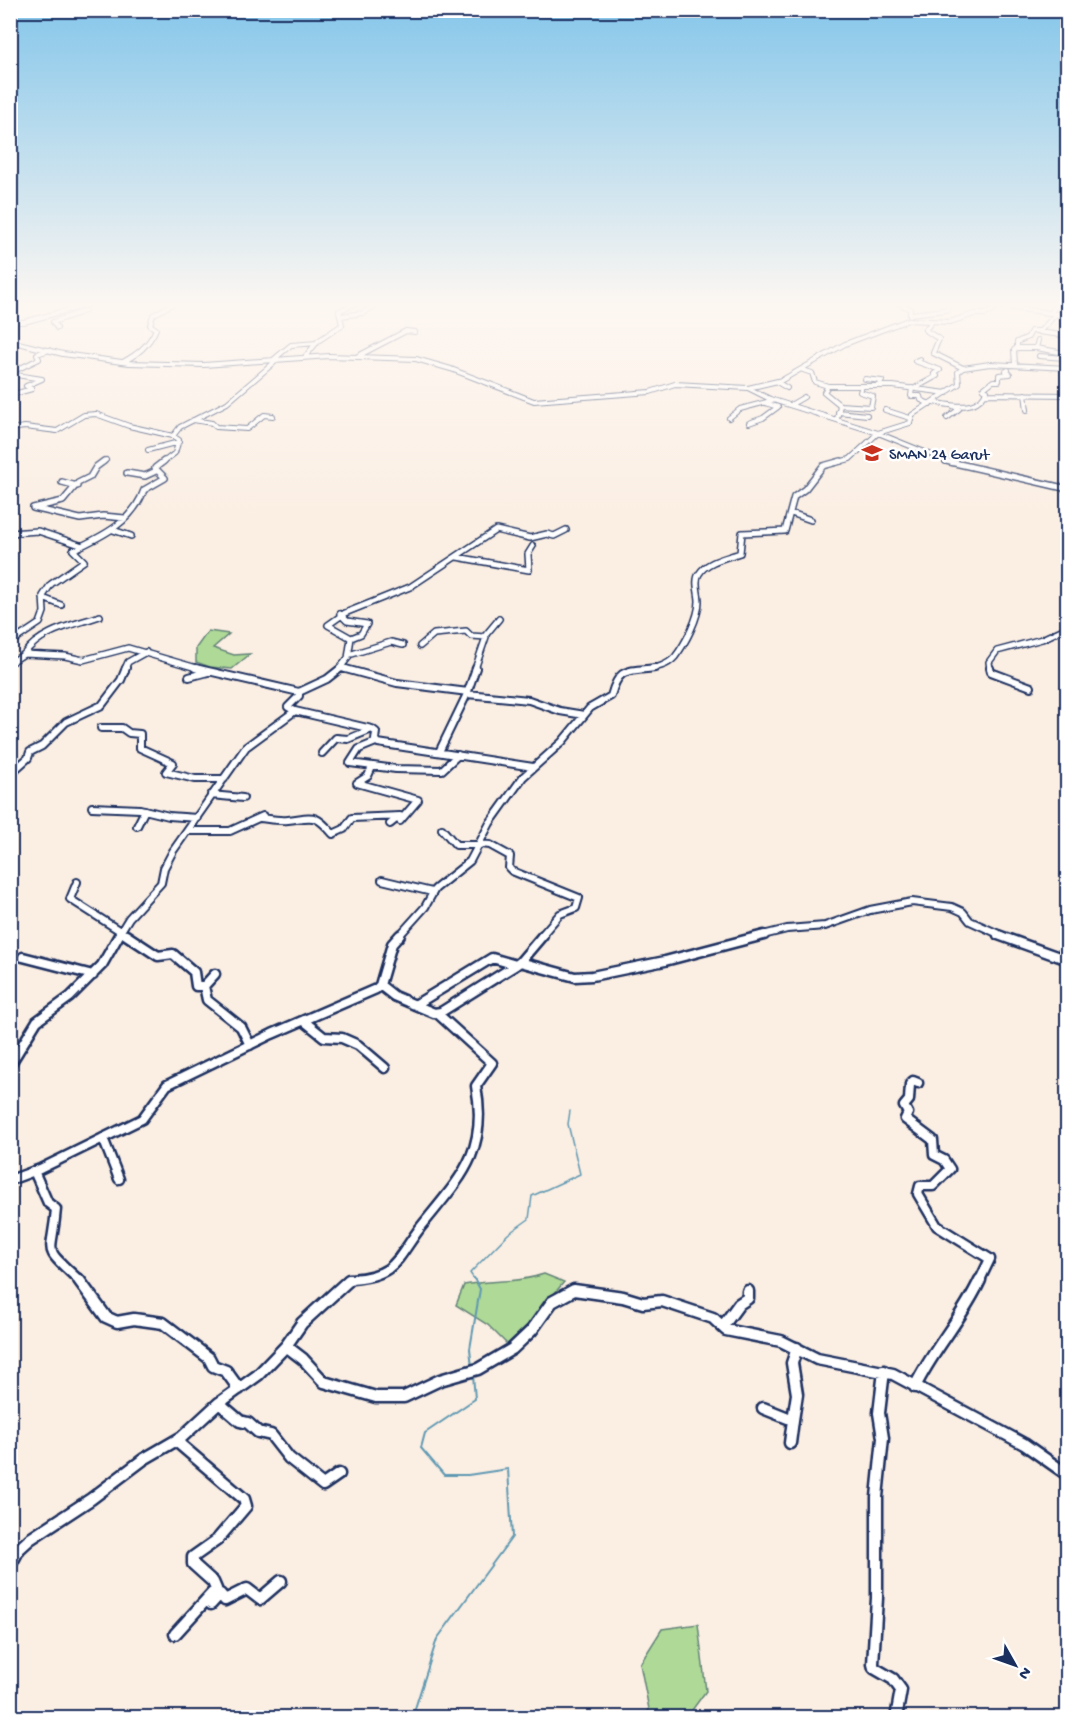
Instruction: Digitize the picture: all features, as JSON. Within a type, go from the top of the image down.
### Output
[{"type":"street","points":[[10,395],[33,389],[26,386],[34,383]]},
{"type":"street","points":[[173,436],[193,420],[222,406],[253,383]]},
{"type":"street","points":[[484,383],[528,399],[541,400],[650,392],[677,384],[748,388],[774,383]]},
{"type":"street","points":[[778,383],[788,388]]},
{"type":"street","points":[[817,383],[846,388],[879,386],[947,393]]},
{"type":"street","points":[[834,383],[824,392],[840,405],[871,407],[873,396],[860,393],[862,386]]},
{"type":"street","points":[[924,383],[913,388],[911,396],[921,396],[921,400],[932,403],[973,407],[981,403],[987,391],[984,389],[991,383]]},
{"type":"street","points":[[10,1180],[34,1172],[148,1114],[163,1088],[250,1045],[380,986],[392,944],[425,907],[432,892],[470,861],[481,845],[490,823],[523,777],[562,742],[590,708],[611,696],[616,678],[622,673],[660,667],[677,654],[699,604],[698,577],[708,565],[740,553],[742,533],[785,531],[794,497],[806,489],[823,466],[850,459],[878,433],[910,423],[911,419],[959,383]]},
{"type":"street","points":[[748,388],[774,400],[878,433],[948,462],[1068,489]]},
{"type":"street","points":[[985,394],[1068,395]]},
{"type":"street","points":[[1025,394],[1027,410]]},
{"type":"street","points":[[792,404],[804,397]]},
{"type":"street","points":[[729,418],[738,413],[737,410],[741,408],[748,409],[774,400]]},
{"type":"street","points":[[748,423],[763,418],[778,407],[765,403]]},
{"type":"street","points":[[808,409],[814,404]]},
{"type":"street","points":[[837,419],[840,405]]},
{"type":"street","points":[[947,418],[959,408],[950,405]]},
{"type":"street","points":[[885,410],[911,419],[920,418]]},
{"type":"street","points":[[838,412],[868,414],[863,420]]},
{"type":"street","points":[[10,429],[25,427],[57,431],[84,415],[96,414],[129,426],[173,436],[179,442]]},
{"type":"street","points":[[193,420],[212,423],[216,427],[246,429],[264,415],[273,416]]},
{"type":"street","points":[[871,426],[885,431]]},
{"type":"street","points":[[148,450],[179,442]]},
{"type":"street","points":[[156,471],[155,468],[175,453],[179,442]]},
{"type":"street","points":[[106,459],[63,501],[33,508],[80,519],[103,516],[124,518]]},
{"type":"street","points":[[127,472],[145,476],[156,471]]},
{"type":"street","points":[[10,643],[29,632],[40,622],[45,610],[43,598],[56,581],[84,561],[84,558],[74,552],[80,545],[113,530],[140,502],[144,490],[165,478],[156,471]]},
{"type":"street","points":[[62,482],[77,486]]},
{"type":"street","points":[[791,513],[811,520]]},
{"type":"street","points":[[113,530],[131,536]]},
{"type":"street","points":[[351,638],[340,630],[329,627],[340,614],[373,603],[399,589],[410,587],[496,530],[530,538],[547,534],[554,536],[566,530]]},
{"type":"street","points":[[10,533],[38,531],[80,545]]},
{"type":"street","points":[[457,557],[529,570],[528,555],[533,546]]},
{"type":"street","points":[[43,598],[61,605]]},
{"type":"street","points":[[340,614],[347,621],[367,624],[361,634],[351,638]]},
{"type":"street","points":[[10,663],[24,654],[29,645],[48,635],[100,616]]},
{"type":"street","points":[[484,637],[499,619]]},
{"type":"street","points":[[1031,687],[992,672],[989,663],[997,651],[1026,645],[1068,627]]},
{"type":"street","points":[[420,646],[438,633],[467,631],[471,636],[484,637]]},
{"type":"street","points":[[439,752],[467,693],[487,639],[484,637]]},
{"type":"street","points":[[351,638],[352,654]]},
{"type":"street","points":[[24,654],[64,656],[83,660],[124,648],[146,652],[208,672],[299,692],[342,668],[352,654],[391,642],[403,645]]},
{"type":"street","points":[[10,774],[28,758],[30,752],[42,746],[66,722],[102,705],[121,680],[128,662],[146,652]]},
{"type":"street","points":[[342,668],[397,683],[529,700],[560,711],[584,715]]},
{"type":"street","points":[[189,677],[208,672]]},
{"type":"street","points":[[299,692],[299,696],[288,707],[295,711],[372,729],[376,732],[376,742]]},
{"type":"street","points":[[10,1065],[37,1021],[93,975],[129,918],[162,883],[164,866],[246,747],[295,711]]},
{"type":"street","points":[[101,728],[122,728],[129,733],[140,734],[138,741],[140,748],[145,748],[173,763],[166,772],[195,779],[224,779]]},
{"type":"street","points":[[322,753],[336,738],[348,739],[372,729]]},
{"type":"street","points":[[458,755],[442,770],[396,771],[382,765],[372,767],[350,761],[357,756],[358,749],[376,742],[458,755],[533,767]]},
{"type":"street","points":[[189,831],[230,831],[261,817],[287,820],[310,815],[321,821],[332,834],[344,829],[353,817],[400,816],[392,823],[399,822],[418,800],[357,783],[368,776],[372,767]]},
{"type":"street","points":[[211,795],[243,798]]},
{"type":"street","points":[[92,807],[145,810],[165,815],[197,818]]},
{"type":"street","points":[[137,826],[145,810]]},
{"type":"street","points":[[437,1013],[518,964],[560,914],[576,908],[579,898],[512,871],[509,868],[510,856],[490,845],[456,845],[442,829]]},
{"type":"street","points":[[382,880],[407,884],[432,892]]},
{"type":"street","points":[[77,882],[70,900],[158,956],[173,954],[194,972],[196,986],[204,986],[215,974]]},
{"type":"street","points":[[416,1005],[489,959],[504,960],[575,977],[592,976],[665,961],[787,929],[825,926],[870,910],[912,902],[952,907],[963,912],[970,921],[993,933],[1062,958],[1068,957]]},
{"type":"street","points":[[23,957],[93,975]]},
{"type":"street","points":[[204,986],[207,1000],[241,1027],[250,1045]]},
{"type":"street","points":[[10,1566],[19,1549],[30,1539],[92,1499],[144,1458],[176,1441],[219,1403],[258,1375],[286,1346],[302,1323],[351,1279],[367,1281],[377,1277],[405,1255],[429,1218],[448,1199],[469,1163],[481,1106],[476,1086],[492,1063],[437,1013],[394,996],[380,986]]},
{"type":"street","points":[[304,1021],[324,1037],[333,1035],[366,1048],[386,1068]]},
{"type":"street","points":[[915,1387],[926,1364],[967,1309],[990,1259],[940,1229],[918,1194],[920,1186],[933,1186],[950,1169],[944,1160],[934,1155],[933,1140],[905,1119],[908,1113],[904,1106],[909,1100],[910,1084],[914,1081],[918,1083]]},
{"type":"street","points":[[103,1138],[119,1179]]},
{"type":"street","points":[[34,1172],[48,1203],[56,1209],[51,1254],[74,1273],[106,1317],[117,1322],[134,1319],[164,1323],[209,1358],[213,1366],[226,1371],[239,1389]]},
{"type":"street","points":[[286,1346],[303,1359],[324,1382],[376,1397],[398,1398],[405,1397],[440,1380],[478,1369],[512,1349],[532,1330],[552,1302],[574,1290],[623,1297],[643,1304],[667,1302],[713,1318],[726,1330],[781,1341],[817,1359],[884,1371],[1017,1440],[1068,1475]]},
{"type":"street","points":[[723,1326],[739,1304],[748,1298],[748,1291]]},
{"type":"street","points":[[790,1443],[797,1394],[792,1363],[797,1348]]},
{"type":"street","points":[[884,1371],[880,1399],[880,1429],[883,1438],[877,1497],[878,1598],[873,1664],[874,1668],[893,1679],[902,1690],[896,1718]]},
{"type":"street","points":[[219,1403],[240,1421],[248,1423],[258,1432],[271,1434],[289,1458],[323,1485],[339,1474]]},
{"type":"street","points":[[763,1408],[793,1420]]},
{"type":"street","points":[[176,1441],[244,1499],[246,1506],[217,1540],[193,1557],[193,1564],[213,1582],[216,1589],[175,1634],[179,1637],[220,1594],[225,1600],[247,1588],[260,1599],[264,1599],[281,1581]]},
{"type":"green space","points":[[208,631],[229,634],[213,648],[234,655],[250,654],[232,669],[210,667],[196,662],[196,648]]},
{"type":"green space","points":[[544,1274],[564,1282],[525,1328],[512,1349],[488,1325],[456,1305],[464,1285],[524,1279]]},
{"type":"green space","points":[[698,1624],[706,1691],[687,1717],[645,1717],[649,1709],[640,1664],[662,1629]]},
{"type":"waterway","points":[[476,1282],[470,1273],[508,1234],[529,1219],[532,1196],[580,1174],[568,1124],[570,1111]]},
{"type":"waterway","points":[[472,1367],[470,1349],[480,1289],[475,1280]]},
{"type":"waterway","points":[[412,1718],[437,1639],[512,1537],[508,1469],[468,1475],[444,1475],[421,1448],[425,1433],[475,1399],[473,1375]]},
{"type":"place","name":"SMAN 24 Garut","points":[[872,453]]}]
